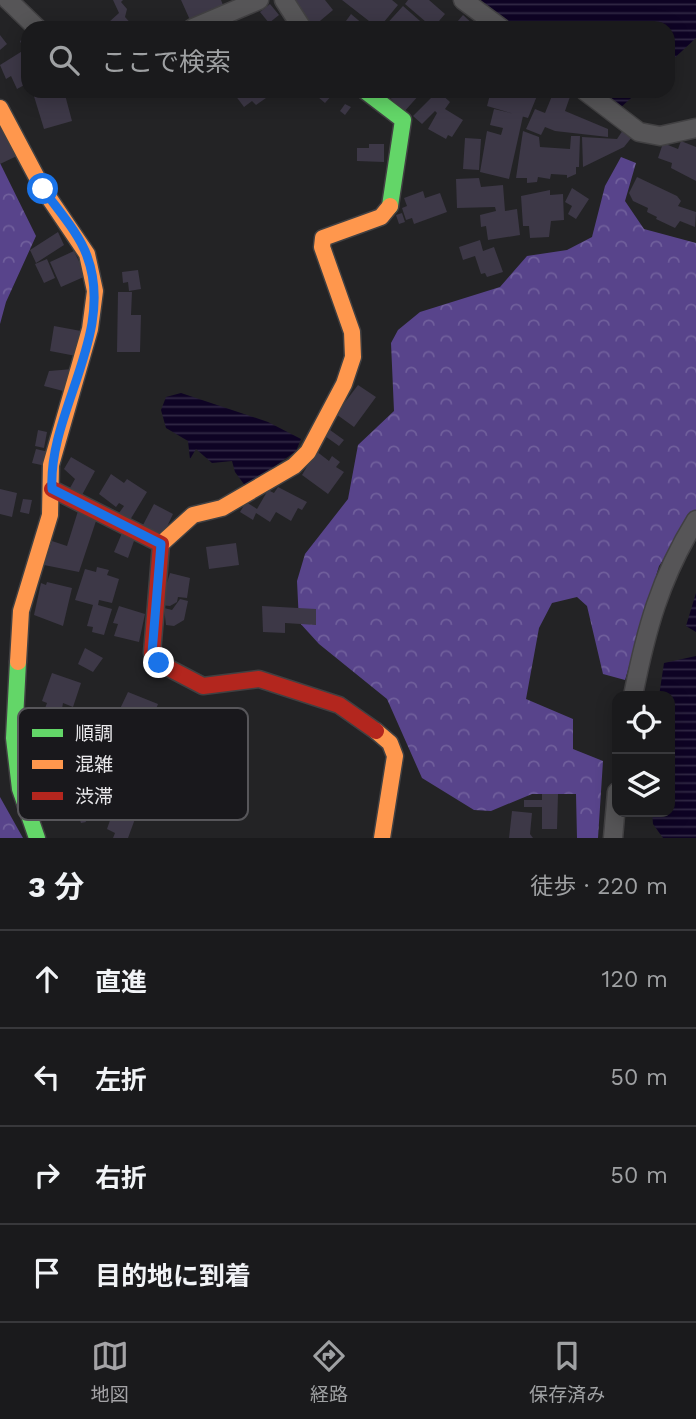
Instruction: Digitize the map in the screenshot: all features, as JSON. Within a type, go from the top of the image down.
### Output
[{"type":"street","points":[[8,0],[30,21]]},
{"type":"street","points":[[209,21],[259,0]]},
{"type":"street","points":[[284,0],[298,21]]},
{"type":"street","points":[[463,0],[492,21]]},
{"type":"street","points":[[374,98],[403,120],[390,207],[381,217],[323,238],[322,247],[352,332],[353,357],[344,384],[308,452],[294,466],[222,508],[193,515],[161,544],[152,653],[159,663],[203,686],[259,679],[339,705],[361,719],[390,743],[394,756],[382,838]]},
{"type":"street","points":[[593,98],[639,132],[660,136],[696,128]]},
{"type":"street","points":[[0,108],[43,189],[87,254],[95,291],[90,329],[51,465],[50,515],[21,611],[14,738],[18,768]]},
{"type":"street","points":[[52,489],[161,544]]},
{"type":"street","points":[[634,691],[653,608],[672,559],[696,520]]},
{"type":"street","points":[[613,838],[615,817]]},
{"type":"street","points":[[32,820],[37,838]]},
{"type":"green space","points":[[621,157],[636,163],[625,201],[644,229],[696,243],[696,511],[659,566],[625,680],[603,674],[587,606],[577,597],[552,603],[539,628],[526,699],[573,719],[573,749],[603,761],[598,838],[577,838],[576,794],[532,794],[491,811],[474,810],[422,778],[387,699],[319,644],[299,622],[297,581],[305,554],[348,499],[358,445],[394,411],[391,343],[398,330],[420,312],[500,287],[527,256],[567,250],[592,237],[605,186]]},
{"type":"green space","points":[[0,163],[36,236],[6,302],[0,324]]},
{"type":"green space","points":[[0,797],[23,838],[0,838]]},
{"type":"shaded area","points":[[479,0],[696,0],[696,38],[675,58],[675,21],[506,21]]},
{"type":"shaded area","points":[[607,98],[631,98],[620,108]]},
{"type":"shaded area","points":[[181,393],[268,422],[301,439],[296,451],[246,487],[235,472],[232,461],[212,463],[196,449],[190,459],[188,441],[166,428],[161,410],[166,397]]},
{"type":"shaded area","points":[[696,593],[696,632],[686,626]]},
{"type":"shaded area","points":[[696,656],[696,838],[663,838],[653,824],[652,817],[675,817],[675,691],[660,691],[664,663]]},
{"type":"building","points":[[113,0],[123,0],[121,2],[127,9],[125,17],[129,21],[110,21],[119,13]]},
{"type":"building","points":[[181,0],[221,0],[223,5],[190,20]]},
{"type":"building","points":[[285,0],[325,0],[333,10],[320,21],[308,21]]},
{"type":"building","points":[[342,0],[392,0],[398,5],[385,21],[369,21]]},
{"type":"building","points":[[408,0],[429,0],[445,14],[439,21],[425,21],[405,4]]},
{"type":"building","points":[[270,4],[279,15],[267,21],[260,12]]},
{"type":"building","points":[[403,6],[420,21],[389,21]]},
{"type":"building","points":[[351,14],[359,21],[346,21]]},
{"type":"building","points":[[463,15],[470,21],[458,21]]},
{"type":"building","points":[[0,35],[7,44],[0,50]]},
{"type":"building","points":[[21,52],[21,87],[17,89],[11,76],[6,79],[0,65]]},
{"type":"building","points":[[35,98],[66,98],[72,121],[44,129]]},
{"type":"building","points":[[237,98],[266,98],[256,105],[252,101],[244,107]]},
{"type":"building","points":[[391,98],[416,98],[403,113]]},
{"type":"building","points":[[431,98],[446,98],[450,102],[445,109],[463,120],[452,137],[448,135],[446,139],[428,129],[437,113],[435,111],[422,124],[413,116]]},
{"type":"building","points":[[489,98],[536,98],[528,118],[487,106]]},
{"type":"building","points":[[551,98],[570,98],[565,111],[608,129],[608,137],[555,131],[545,127],[541,135],[526,129],[535,109],[545,113]]},
{"type":"building","points":[[345,104],[351,107],[345,115],[340,111]]},
{"type":"building","points":[[494,109],[523,116],[509,179],[480,172],[487,131],[501,135],[503,128],[490,125]]},
{"type":"building","points":[[0,116],[19,155],[0,164]]},
{"type":"building","points":[[623,130],[632,137],[624,147],[583,167],[582,137],[617,139]]},
{"type":"building","points":[[523,131],[539,137],[540,147],[570,149],[571,136],[580,136],[579,167],[576,167],[576,174],[567,178],[567,175],[551,174],[550,179],[538,177],[537,182],[527,183],[527,178],[516,178]]},
{"type":"building","points":[[465,138],[481,139],[479,170],[463,169]]},
{"type":"building","points":[[681,141],[696,147],[696,181],[671,168],[672,163],[658,158],[663,143],[678,149]]},
{"type":"building","points":[[369,144],[384,144],[384,162],[357,161],[357,148],[369,148]]},
{"type":"building","points":[[637,177],[677,196],[681,201],[678,206],[696,212],[695,227],[680,221],[675,228],[656,219],[657,217],[647,212],[648,208],[633,201],[629,193]]},
{"type":"building","points":[[479,178],[481,187],[503,185],[505,211],[517,209],[520,235],[488,240],[486,226],[481,227],[480,215],[496,211],[495,207],[457,208],[456,179]]},
{"type":"building","points":[[572,188],[589,199],[576,219],[568,214],[572,206],[565,202]]},
{"type":"building","points":[[550,190],[550,195],[563,194],[564,220],[551,221],[549,237],[530,238],[529,226],[523,226],[521,196]]},
{"type":"building","points":[[423,191],[425,198],[440,193],[447,212],[414,224],[412,218],[406,220],[402,208],[407,206],[404,198]]},
{"type":"building","points":[[402,213],[405,222],[399,224],[396,215]]},
{"type":"building","points":[[58,232],[64,245],[36,263],[30,250]]},
{"type":"building","points":[[480,240],[483,251],[494,247],[503,272],[487,277],[485,273],[481,274],[475,256],[463,260],[459,247]]},
{"type":"building","points":[[74,251],[86,276],[61,287],[50,262]]},
{"type":"building","points":[[47,259],[55,278],[44,283],[35,264]]},
{"type":"building","points":[[138,270],[141,289],[129,291],[128,282],[123,283],[122,272]]},
{"type":"building","points":[[118,292],[132,292],[131,315],[141,315],[140,352],[117,352]]},
{"type":"building","points":[[54,326],[81,331],[76,356],[50,351]]},
{"type":"building","points":[[73,369],[67,392],[44,386],[49,371]]},
{"type":"building","points":[[358,385],[376,397],[354,427],[336,414]]},
{"type":"building","points":[[38,430],[47,432],[44,448],[35,446]]},
{"type":"building","points":[[330,430],[344,440],[339,446],[325,436]]},
{"type":"building","points":[[36,449],[49,452],[46,466],[32,463]]},
{"type":"building","points":[[316,451],[329,461],[332,456],[340,462],[336,467],[344,472],[328,494],[302,475]]},
{"type":"building","points":[[71,457],[95,471],[82,495],[70,488],[75,479],[64,469]]},
{"type":"building","points":[[111,474],[124,483],[127,479],[147,492],[130,520],[119,513],[124,506],[119,503],[116,507],[99,494]]},
{"type":"building","points":[[278,487],[307,502],[302,510],[298,508],[291,521],[276,512],[270,522],[256,513],[253,520],[240,512],[246,502],[257,509],[268,490],[274,493]]},
{"type":"building","points":[[0,489],[17,493],[12,517],[0,514]]},
{"type":"building","points":[[23,499],[32,500],[29,514],[20,512]]},
{"type":"building","points":[[154,504],[173,514],[163,535],[143,525]]},
{"type":"building","points":[[78,511],[97,518],[79,572],[44,565],[52,541],[67,546]]},
{"type":"building","points":[[122,533],[135,538],[128,558],[114,552]]},
{"type":"building","points":[[236,543],[239,565],[209,569],[206,547]]},
{"type":"building","points":[[97,567],[109,570],[107,575],[119,579],[112,603],[99,600],[98,605],[112,609],[104,635],[92,632],[93,627],[87,626],[93,605],[75,600],[85,569],[96,572]]},
{"type":"building","points":[[170,573],[190,578],[187,598],[178,597],[177,602],[170,606],[160,605]]},
{"type":"building","points":[[47,582],[72,588],[63,626],[34,615],[41,583],[46,585]]},
{"type":"building","points":[[180,599],[188,601],[184,620],[174,626],[166,625],[164,608],[172,610]]},
{"type":"building","points":[[119,606],[145,614],[139,642],[114,636],[118,624],[113,623]]},
{"type":"building","points":[[262,606],[316,609],[316,625],[285,623],[285,633],[263,632]]},
{"type":"building","points":[[85,648],[103,658],[93,672],[78,664]]},
{"type":"building","points":[[52,673],[81,683],[73,707],[63,703],[62,708],[45,708],[47,703],[42,701]]},
{"type":"building","points":[[128,692],[158,704],[156,708],[120,708]]},
{"type":"building","points":[[542,794],[558,794],[557,829],[542,829],[542,807],[524,807],[524,800],[542,800]]},
{"type":"building","points":[[512,811],[532,813],[530,834],[533,838],[509,838]]},
{"type":"building","points":[[110,820],[135,820],[128,838],[113,838],[115,833],[107,829]]},
{"type":"traffic: fast","points":[[374,98],[403,120],[390,206]]},
{"type":"traffic: fast","points":[[18,662],[14,738],[18,772]]},
{"type":"traffic: fast","points":[[31,820],[37,838]]},
{"type":"traffic: slow","points":[[0,108],[43,189],[87,254],[95,291],[90,329],[51,465],[50,515],[21,611],[18,662]]},
{"type":"traffic: slow","points":[[161,544],[193,515],[222,508],[294,466],[308,452],[344,384],[353,357],[352,332],[322,247],[323,238],[381,217],[390,206]]},
{"type":"traffic: slow","points":[[376,731],[390,743],[395,756],[382,838]]},
{"type":"traffic: jam","points":[[52,489],[161,544],[152,653],[159,663],[203,686],[259,679],[339,705],[376,731]]},
{"type":"route","points":[[43,189],[87,254],[95,291],[90,329],[51,465],[52,489],[161,544],[154,601],[152,653],[159,663]]}]
